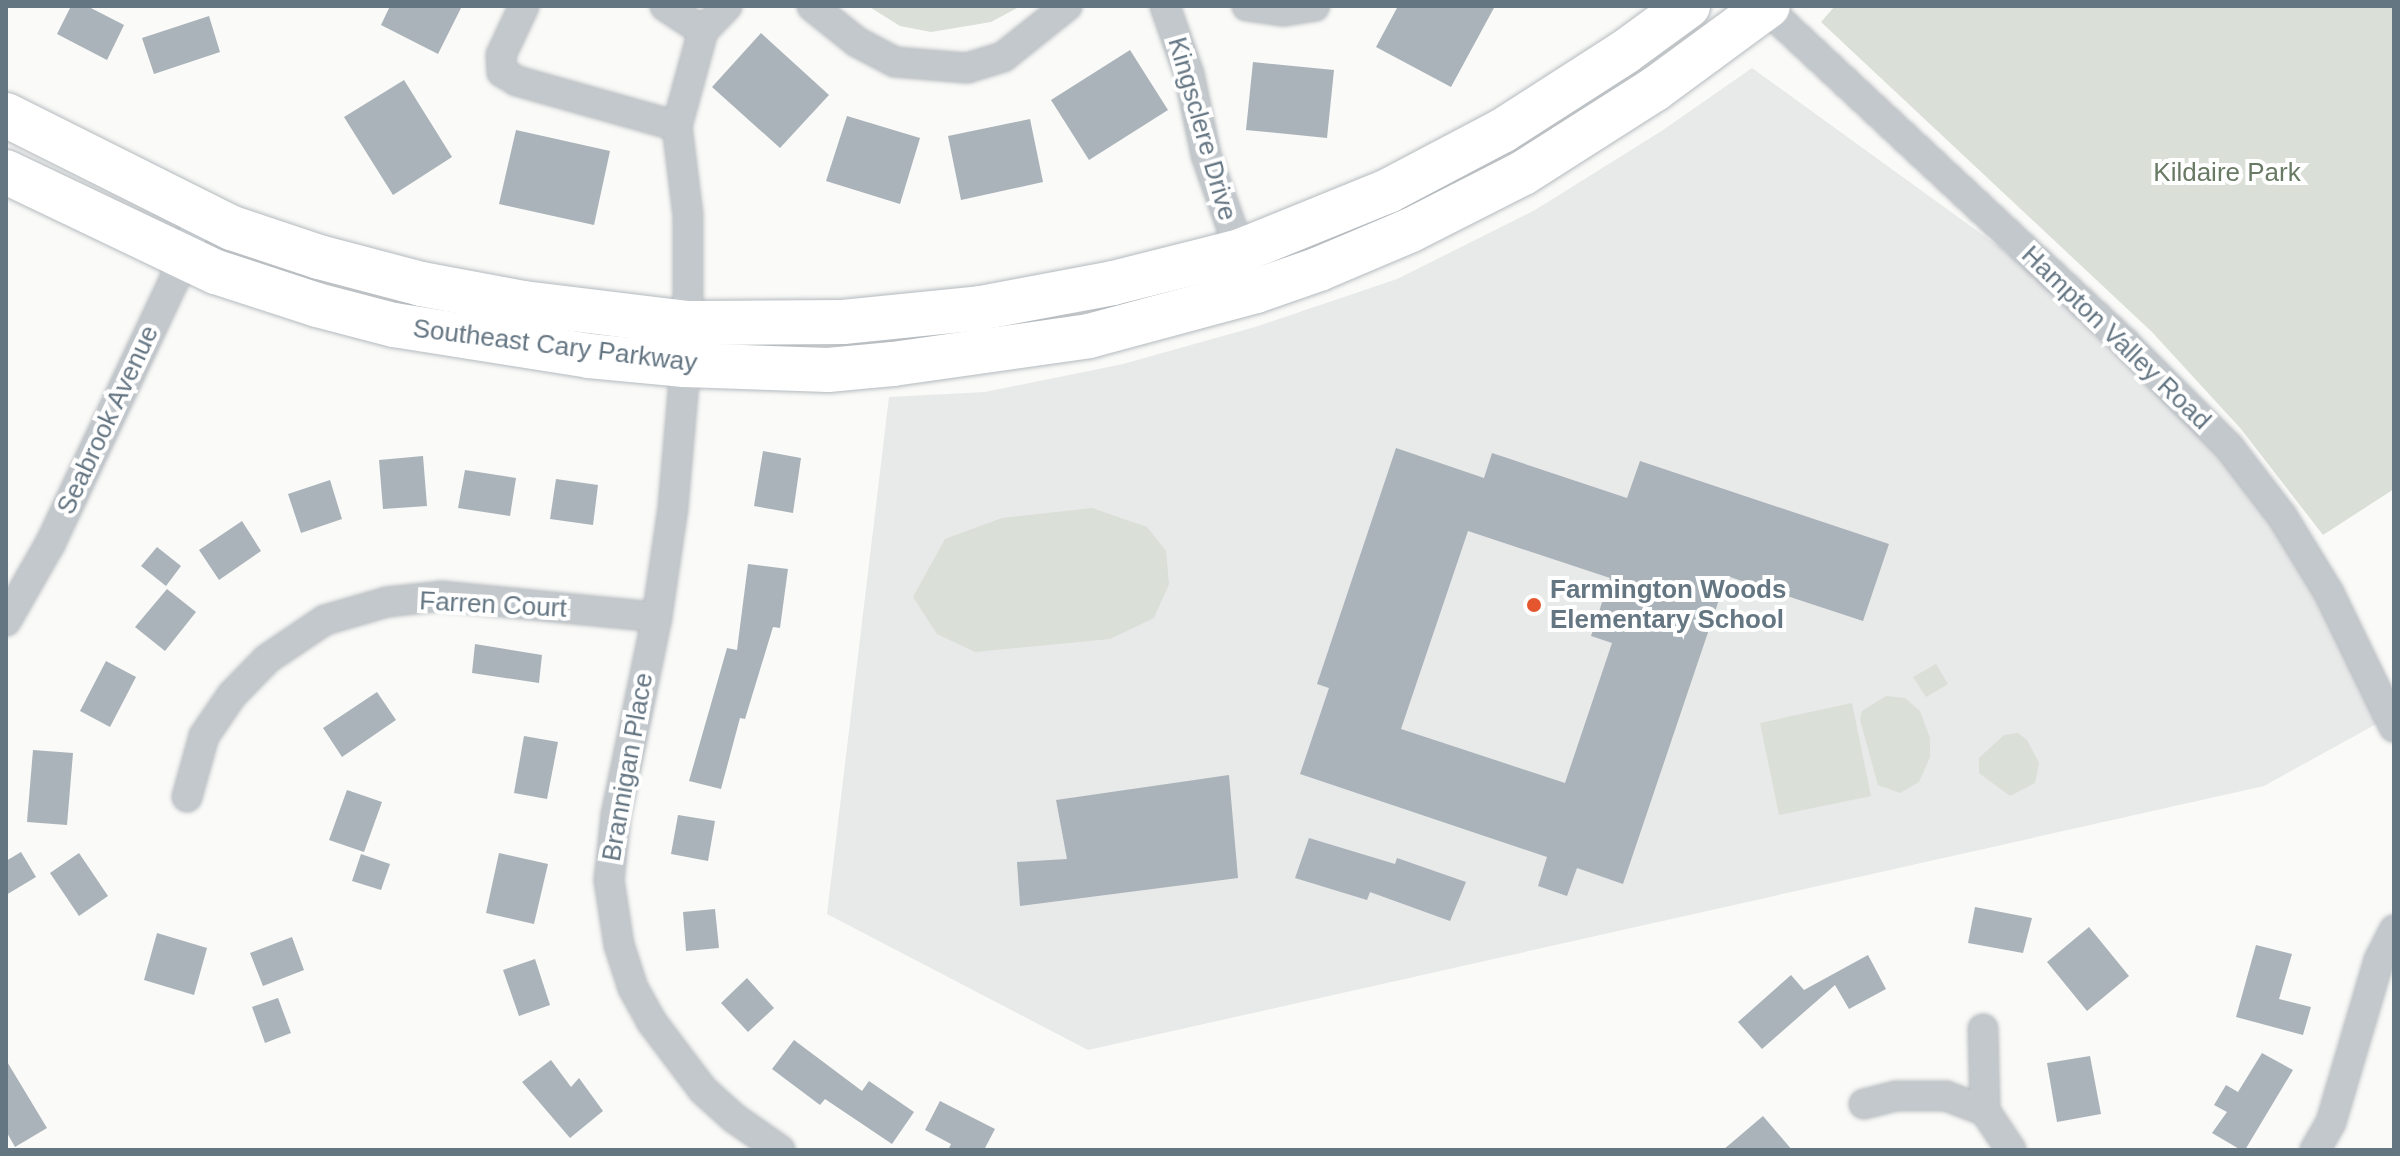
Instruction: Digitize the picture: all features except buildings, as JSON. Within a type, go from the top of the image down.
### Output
[{"type":"main road","name":"Southeast Cary Parkway","points":[[6,172],[184,257],[317,305],[394,325],[589,356],[843,322],[980,308],[1113,283],[1240,251],[1388,191],[1502,131],[1625,52],[1688,6]]},
{"type":"main road","name":"Southeast Cary Parkway","points":[[6,115],[201,214],[319,257],[421,284],[524,303],[686,344],[828,370],[971,355],[1089,336],[1256,291],[1411,230],[1523,173],[1655,89],[1766,7]]},
{"type":"street","points":[[524,6],[501,55],[502,72],[517,81],[677,126]]},
{"type":"street","points":[[665,6],[703,31]]},
{"type":"street","points":[[686,344],[687,200],[677,126],[703,31],[727,6]]},
{"type":"street","points":[[812,6],[857,42],[895,62],[967,68],[1003,57],[1067,6]]},
{"type":"street","name":"Kingsclere Drive","points":[[1165,6],[1189,74],[1206,155],[1240,251]]},
{"type":"street","points":[[1247,6],[1284,11],[1315,6]]},
{"type":"street","name":"Hampton Valley Road","points":[[1766,7],[2126,344],[2229,447],[2282,516],[2329,593],[2394,727]]},
{"type":"street","name":"Seabrook Avenue","points":[[6,621],[50,544],[184,257],[201,214]]},
{"type":"street","name":"Brannigan Place","points":[[686,344],[673,508],[657,617],[610,850],[611,904],[619,945],[639,999],[689,1074],[734,1118],[780,1150]]},
{"type":"street","name":"Farren Court","points":[[187,797],[204,736],[232,695],[267,659],[325,620],[387,602],[441,596],[657,617]]},
{"type":"street","points":[[2315,1150],[2331,1122],[2379,960],[2394,930]]},
{"type":"street","points":[[1983,1029],[1985,1111],[2011,1150]]},
{"type":"street","points":[[1864,1104],[1896,1096],[1946,1096],[1985,1111]]},
{"type":"shaded area","points":[[1752,68],[2099,319],[2229,447],[2389,717],[2264,786],[1088,1050],[827,914],[889,397],[985,392],[1123,364],[1255,327],[1397,279],[1535,210],[1663,130]]},
{"type":"green space","points":[[868,6],[1021,6],[991,22],[931,32],[900,26]]},
{"type":"green space","name":"Kildaire Park","points":[[1835,6],[2394,6],[2394,489],[2323,535],[2241,429],[2152,332],[1821,22]]},
{"type":"green space","points":[[1092,508],[1147,527],[1166,551],[1169,584],[1154,618],[1110,639],[975,652],[937,634],[913,597],[945,539],[1002,518]]},
{"type":"green space","points":[[1936,664],[1948,684],[1926,697],[1913,677]]},
{"type":"green space","points":[[1886,696],[1905,698],[1920,711],[1930,738],[1930,757],[1919,782],[1900,793],[1878,785],[1860,720],[1862,711]]},
{"type":"green space","points":[[1852,703],[1871,796],[1779,815],[1760,723]]},
{"type":"green space","points":[[2018,733],[2027,740],[2039,763],[2035,783],[2010,796],[1979,773],[1979,758],[2004,735]]},
{"type":"place","name":"Farmington Woods Elementary School","points":[[1534,605]]}]
